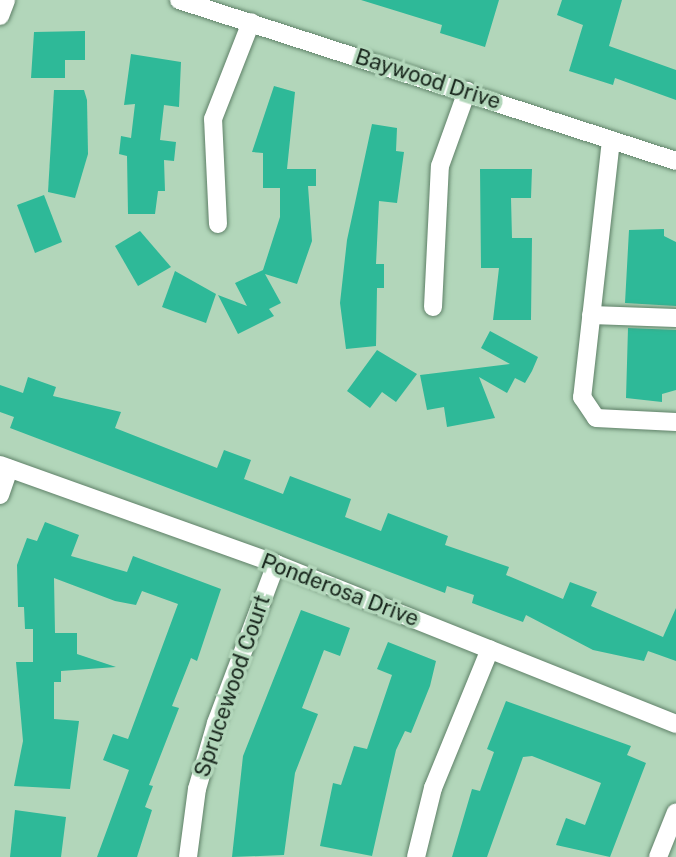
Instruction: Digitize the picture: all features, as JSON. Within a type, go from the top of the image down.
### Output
[{"type":"street","points":[[0,16],[6,0]]},
{"type":"street","name":"Baywood Drive","points":[[179,0],[676,161]]},
{"type":"street","points":[[218,224],[213,119],[251,22]]},
{"type":"street","points":[[433,307],[440,166],[467,91]]},
{"type":"street","points":[[611,140],[582,397],[596,418],[676,422]]},
{"type":"street","points":[[591,315],[676,318]]},
{"type":"street","points":[[0,495],[4,467]]},
{"type":"street","name":"Ponderosa Drive","points":[[4,467],[276,564],[676,724]]},
{"type":"street","name":"Sprucewood Court","points":[[188,857],[197,789],[212,736],[276,564]]},
{"type":"street","points":[[416,857],[433,788],[490,649]]},
{"type":"street","points":[[658,857],[676,812]]},
{"type":"building","points":[[361,0],[499,0],[485,47],[440,33],[442,25]]},
{"type":"building","points":[[562,0],[622,0],[609,46],[676,70],[676,100],[615,78],[613,85],[569,71],[583,25],[557,15]]},
{"type":"building","points":[[85,31],[85,60],[65,60],[65,78],[31,78],[34,32]]},
{"type":"building","points":[[131,54],[181,62],[179,107],[164,105],[160,140],[176,142],[174,161],[164,160],[165,191],[158,191],[155,214],[128,214],[127,156],[119,154],[121,136],[131,138],[135,104],[124,105]]},
{"type":"building","points":[[274,86],[295,92],[287,169],[316,169],[316,186],[308,186],[312,241],[297,284],[265,274],[281,303],[269,309],[274,316],[238,334],[218,295],[247,306],[235,283],[263,270],[280,217],[280,188],[263,188],[263,153],[252,152]]},
{"type":"building","points":[[54,90],[84,90],[87,100],[88,154],[75,198],[48,192]]},
{"type":"building","points":[[372,124],[397,128],[396,151],[404,152],[397,203],[379,201],[376,264],[384,264],[384,288],[377,288],[376,346],[346,349],[340,303],[347,240]]},
{"type":"building","points":[[480,169],[532,169],[531,198],[511,198],[512,238],[532,238],[531,320],[493,320],[499,268],[481,268]]},
{"type":"building","points":[[44,195],[62,242],[35,253],[17,205]]},
{"type":"building","points":[[664,229],[664,236],[676,242],[676,306],[625,303],[629,230]]},
{"type":"building","points":[[140,231],[171,267],[138,286],[115,246]]},
{"type":"building","points":[[175,271],[216,294],[206,323],[162,307]]},
{"type":"building","points":[[628,328],[676,330],[676,390],[662,394],[662,402],[626,398]]},
{"type":"building","points":[[490,331],[538,357],[532,371],[525,383],[515,378],[507,393],[479,377],[495,418],[447,427],[444,407],[427,410],[420,375],[510,364],[481,348]]},
{"type":"building","points":[[377,350],[417,374],[396,402],[382,392],[370,408],[347,391]]},
{"type":"building","points":[[28,377],[56,387],[53,396],[121,412],[115,428],[217,468],[224,450],[251,460],[244,479],[283,494],[290,476],[351,499],[345,517],[381,531],[388,513],[448,536],[445,545],[509,567],[506,575],[563,599],[570,582],[597,592],[591,606],[663,637],[676,608],[676,661],[648,651],[644,661],[593,650],[526,615],[523,622],[472,603],[474,595],[447,586],[445,593],[10,428],[14,417],[0,412],[0,385],[23,393]]},
{"type":"building","points":[[45,522],[79,535],[71,556],[127,572],[133,556],[221,589],[197,661],[191,658],[172,706],[179,708],[149,785],[153,786],[145,807],[152,810],[137,857],[97,857],[129,770],[103,760],[113,734],[128,739],[178,604],[142,591],[136,605],[115,601],[54,578],[55,633],[77,633],[77,654],[116,667],[61,671],[61,682],[54,682],[54,719],[79,721],[70,789],[14,786],[23,741],[16,662],[33,662],[33,629],[25,629],[24,607],[18,607],[17,565],[27,538],[37,541]]},
{"type":"building","points":[[301,610],[350,628],[340,656],[324,650],[302,708],[318,714],[295,773],[284,855],[232,857],[243,756]]},
{"type":"building","points":[[388,642],[436,661],[430,686],[411,733],[405,731],[396,750],[372,856],[320,846],[333,783],[341,785],[354,746],[367,749],[392,675],[377,669]]},
{"type":"building","points":[[506,701],[631,746],[627,755],[646,763],[610,857],[556,845],[566,818],[585,825],[601,783],[532,756],[523,757],[487,857],[452,857],[472,789],[480,791],[494,752],[487,749]]},
{"type":"building","points":[[15,810],[66,817],[61,857],[10,857]]}]
